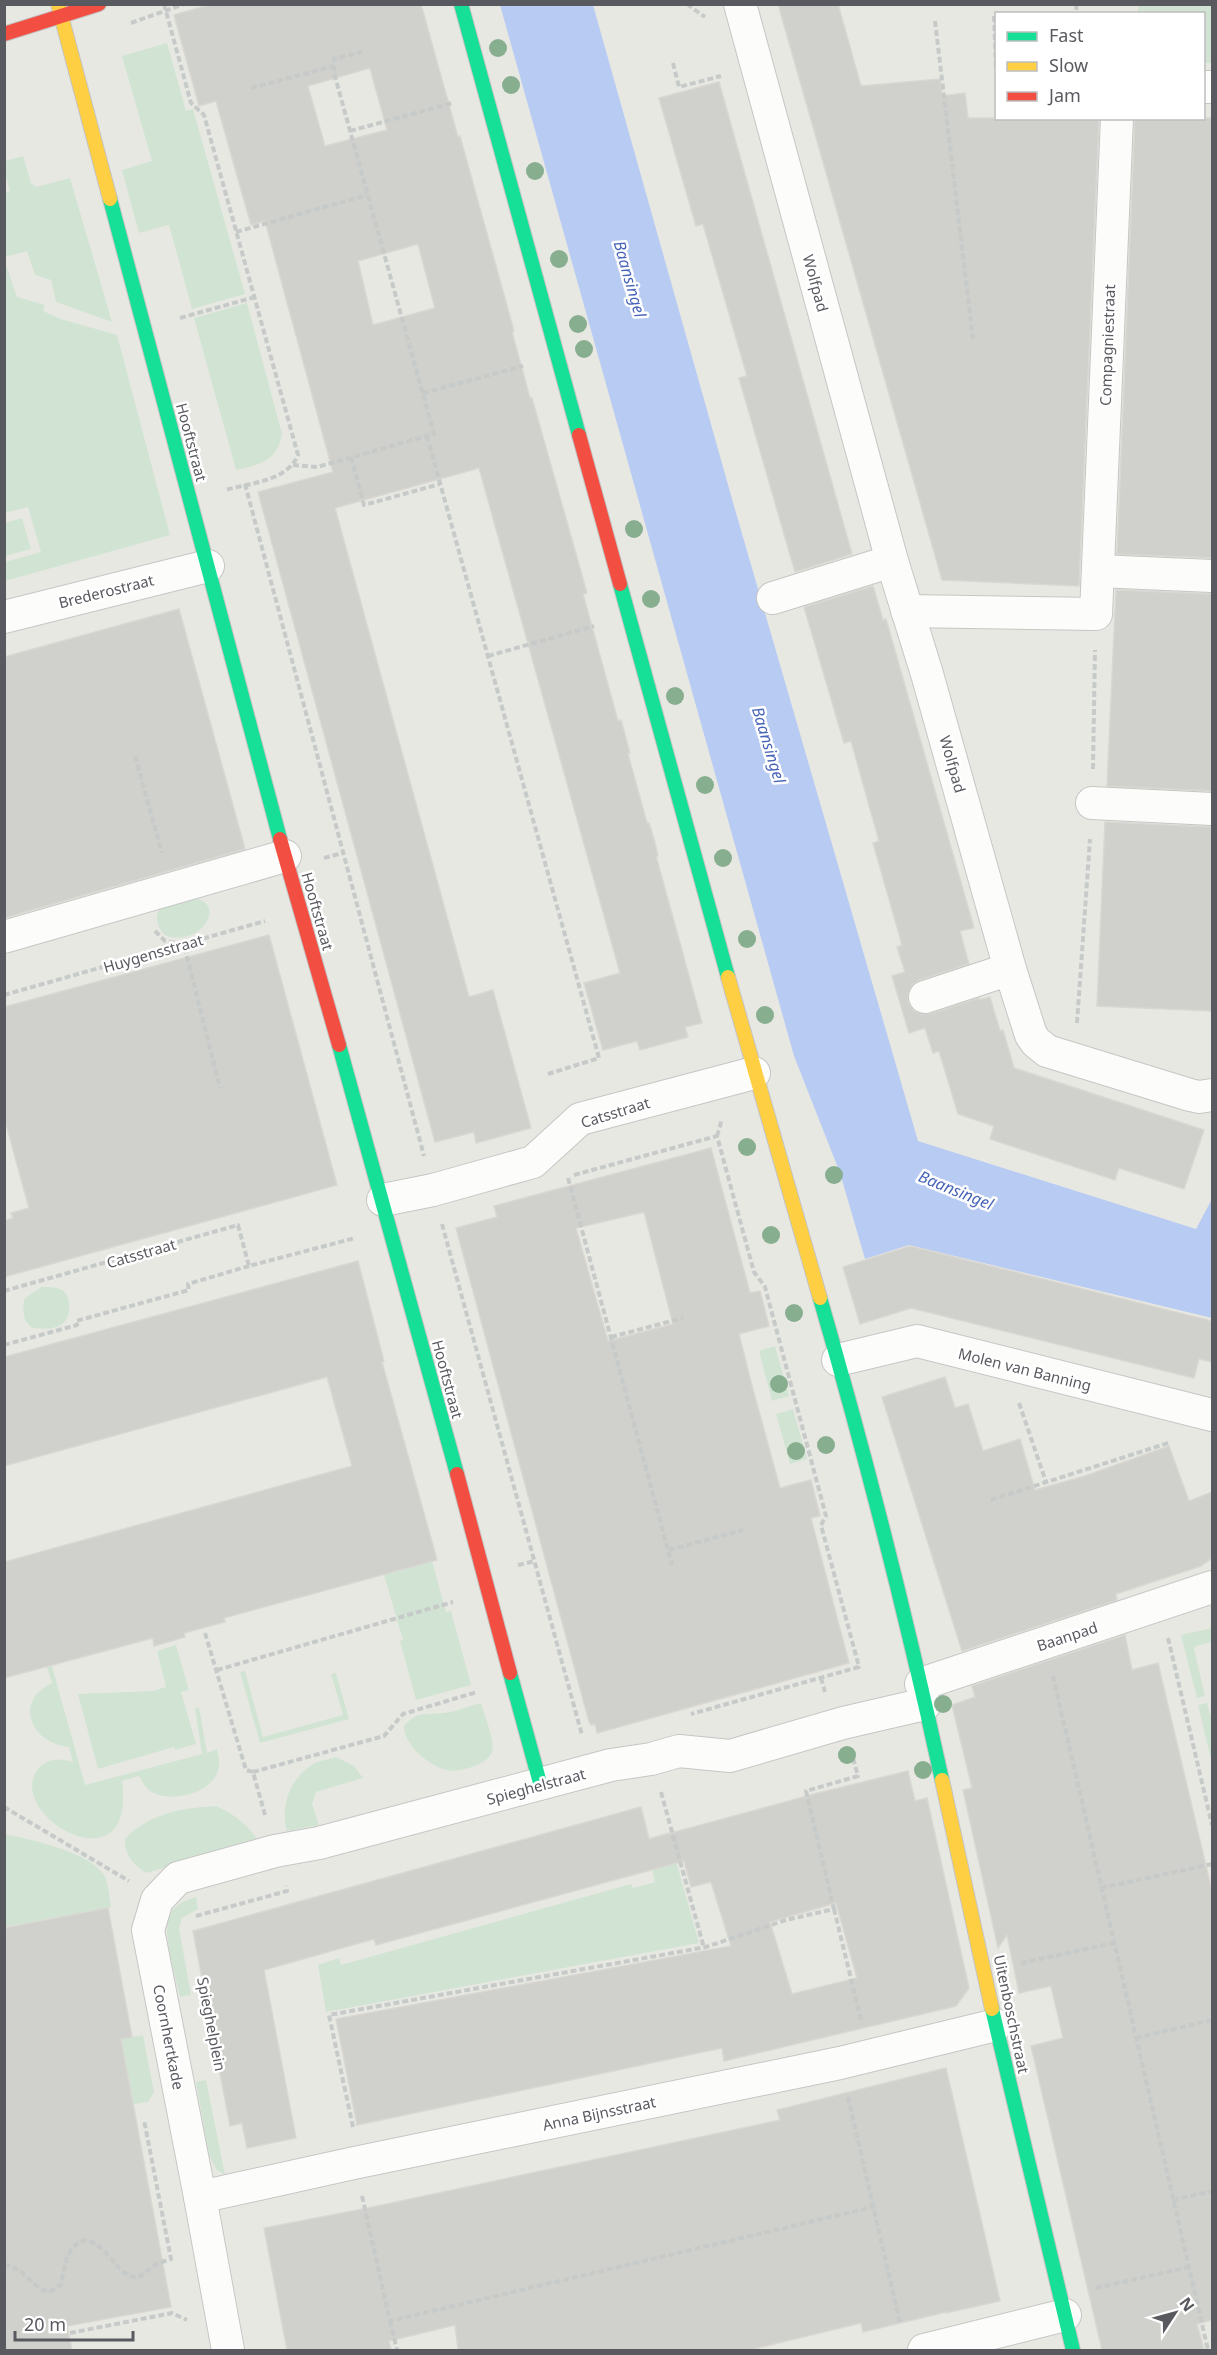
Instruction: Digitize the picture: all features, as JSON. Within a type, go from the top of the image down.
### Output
[{"type":"street","points":[[4,34],[60,10],[99,4]]},
{"type":"street","points":[[461,4],[754,1073],[838,1360],[922,1694]]},
{"type":"street","name":"Wolfpad","points":[[740,4],[892,561],[927,674],[1028,1026],[1041,1048],[1190,1095],[1199,1097],[1212,1095]]},
{"type":"street","name":"Hooftstraat","points":[[60,10],[285,856],[387,1215],[540,1783]]},
{"type":"street","name":"Compagniestraat","points":[[907,610],[1096,614],[1117,120]]},
{"type":"street","points":[[773,598],[892,561]]},
{"type":"street","name":"Brederostraat","points":[[4,616],[208,566]]},
{"type":"street","points":[[1098,571],[1212,576]]},
{"type":"street","points":[[1092,803],[1212,808]]},
{"type":"street","points":[[4,937],[285,856]]},
{"type":"street","points":[[925,997],[1010,969]]},
{"type":"street","name":"Catsstraat","points":[[387,1215],[433,1190],[533,1162],[580,1119],[754,1073]]},
{"type":"street","name":"Molen van Banning","points":[[838,1360],[917,1341],[1212,1415]]},
{"type":"street","name":"Baanpad","points":[[922,1694],[1045,1643],[1212,1587]]},
{"type":"street","name":"Spieghelstraat","points":[[156,1900],[178,1878],[275,1851],[319,1843],[540,1783],[679,1751],[730,1756],[843,1723],[922,1694]]},
{"type":"street","name":"Uitenboschstraat","points":[[922,1694],[996,2025],[1073,2350]]},
{"type":"street","name":"Coornhertkade","points":[[156,1900],[148,1930],[228,2350]]},
{"type":"street","name":"Anna Bijnsstraat","points":[[200,2197],[855,2060],[996,2025]]},
{"type":"street","points":[[924,2350],[1062,2306]]},
{"type":"path","points":[[164,4],[191,103],[204,115],[298,455],[293,465],[283,474],[190,499]]},
{"type":"path","points":[[994,16],[995,42]]},
{"type":"path","points":[[935,21],[973,339]]},
{"type":"path","points":[[293,465],[317,466],[434,434],[367,195],[334,66],[334,59],[362,52]]},
{"type":"path","points":[[673,63],[679,87],[757,67]]},
{"type":"path","points":[[251,88],[334,66]]},
{"type":"path","points":[[350,131],[461,100]]},
{"type":"path","points":[[236,231],[367,195]]},
{"type":"path","points":[[145,328],[255,297]]},
{"type":"path","points":[[423,393],[534,363]]},
{"type":"path","points":[[427,436],[599,1058],[548,1074]]},
{"type":"path","points":[[351,457],[364,505],[440,484]]},
{"type":"path","points":[[245,484],[433,1190],[584,1739]]},
{"type":"path","points":[[488,656],[595,626]]},
{"type":"path","points":[[135,756],[171,886],[156,902],[151,926],[165,941],[184,945],[220,1088]]},
{"type":"path","name":"Huygensstraat","points":[[4,995],[301,911]]},
{"type":"path","points":[[557,1180],[717,1136],[754,1272],[765,1287],[772,1310],[826,1516],[821,1524],[859,1667],[684,1716]]},
{"type":"path","points":[[568,1177],[672,1565]]},
{"type":"path","points":[[4,1345],[77,1325],[76,1321],[189,1290],[188,1284],[249,1266],[387,1215]]},
{"type":"path","name":"Catsstraat","points":[[4,1291],[238,1225],[249,1266]]},
{"type":"path","points":[[611,1337],[683,1318]]},
{"type":"path","points":[[1006,1364],[1046,1482]]},
{"type":"path","points":[[991,1500],[1179,1439]]},
{"type":"path","points":[[668,1550],[743,1530]]},
{"type":"path","points":[[216,1670],[457,1600],[452,1582],[535,1561]]},
{"type":"path","points":[[1160,1605],[1212,1825]]},
{"type":"path","points":[[205,1633],[246,1770],[253,1772],[384,1736],[403,1714],[482,1690]]},
{"type":"path","points":[[1045,1643],[1208,2350]]},
{"type":"path","points":[[821,1678],[830,1710],[843,1723],[858,1776],[806,1791],[834,1909],[873,2207],[901,2328]]},
{"type":"path","points":[[651,1759],[704,1948]]},
{"type":"path","points":[[192,1919],[197,1915],[287,1891],[253,1772]]},
{"type":"path","points":[[4,1807],[136,1885],[156,1900]]},
{"type":"path","points":[[1101,1888],[1212,1864]]},
{"type":"path","points":[[397,2350],[354,2163],[356,2141],[329,2015],[704,1948],[786,1920],[834,1909]]},
{"type":"path","points":[[985,1971],[1114,1943]]},
{"type":"path","points":[[1136,2037],[1212,2020]]},
{"type":"path","points":[[4,2265],[21,2270],[41,2290],[49,2292],[61,2285],[71,2247],[83,2240],[96,2244],[118,2268],[130,2277],[138,2277],[156,2264],[171,2259],[144,2120]]},
{"type":"path","points":[[1173,2200],[1212,2191]]},
{"type":"path","points":[[390,2321],[873,2207]]},
{"type":"path","points":[[1062,2306],[1189,2267]]},
{"type":"path","points":[[70,2333],[172,2313]]},
{"type":"green space","points":[[1138,5],[1212,5],[1212,63],[1205,63],[1205,12],[1138,12]]},
{"type":"green space","points":[[167,43],[186,111],[193,109],[245,294],[192,309],[169,225],[139,233],[122,170],[152,161],[122,56]]},
{"type":"green space","points":[[23,156],[31,183],[36,187],[70,178],[112,322],[56,302],[51,280],[35,275],[27,251],[5,257],[5,193],[10,191],[5,174],[5,161]]},
{"type":"green space","points":[[4,259],[17,297],[45,305],[43,311],[61,319],[117,335],[170,535],[5,581],[5,562],[41,552],[28,507],[5,513]]},
{"type":"green space","points":[[247,303],[282,434],[280,443],[272,456],[260,464],[236,470],[194,318]]},
{"type":"green space","points":[[22,518],[31,549],[5,556],[5,523]]},
{"type":"green space","points":[[191,897],[203,901],[209,908],[209,916],[205,924],[188,936],[177,938],[165,935],[157,921],[160,909],[169,903]]},
{"type":"green space","points":[[41,1287],[60,1289],[67,1296],[69,1312],[65,1322],[58,1327],[33,1328],[25,1319],[24,1299]]},
{"type":"green space","points":[[775,1346],[789,1396],[772,1401],[759,1351]]},
{"type":"green space","points":[[793,1409],[807,1459],[790,1464],[776,1414]]},
{"type":"green space","points":[[432,1561],[446,1612],[451,1611],[471,1685],[416,1700],[400,1641],[403,1640],[384,1575]]},
{"type":"green space","points":[[1212,1628],[1212,1642],[1196,1646],[1194,1649],[1205,1696],[1197,1698],[1181,1635]]},
{"type":"green space","points":[[176,1645],[189,1690],[181,1692],[196,1744],[175,1750],[174,1747],[98,1769],[78,1694],[153,1691],[166,1687],[157,1651]]},
{"type":"green space","points":[[52,1666],[85,1785],[202,1754],[195,1708],[199,1707],[207,1753],[217,1749],[218,1753],[219,1766],[215,1777],[206,1786],[191,1794],[174,1797],[150,1791],[139,1776],[122,1781],[121,1815],[110,1833],[92,1838],[72,1834],[52,1822],[38,1805],[32,1786],[39,1768],[46,1762],[64,1760],[73,1762],[69,1747],[56,1744],[37,1730],[30,1711],[40,1691],[52,1683],[47,1667]]},
{"type":"green space","points":[[245,1671],[263,1737],[343,1715],[331,1674],[336,1673],[349,1719],[260,1743],[240,1672]]},
{"type":"green space","points":[[481,1703],[493,1748],[489,1756],[480,1764],[451,1771],[440,1768],[419,1754],[408,1740],[404,1726],[418,1715],[443,1713]]},
{"type":"green space","points":[[1207,1703],[1212,1715],[1212,1764],[1198,1705]]},
{"type":"green space","points":[[336,1757],[354,1766],[363,1778],[316,1792],[312,1804],[319,1825],[287,1831],[286,1801],[294,1782],[308,1767]]},
{"type":"green space","points":[[216,1806],[240,1820],[259,1841],[146,1873],[130,1859],[125,1839],[145,1823],[179,1810]]},
{"type":"green space","points":[[668,1832],[699,1943],[326,2012],[318,1965],[339,1958],[341,1965],[631,1884],[633,1888],[655,1882],[652,1869],[659,1866],[651,1838]]},
{"type":"green space","points":[[5,1834],[58,1848],[85,1859],[104,1875],[111,1907],[5,1927]]},
{"type":"green space","points":[[196,1897],[198,1909],[182,1918],[179,1928],[191,1995],[180,1997],[168,1945],[167,1924],[171,1912],[177,1906]]},
{"type":"green space","points":[[143,2035],[154,2092],[148,2102],[134,2104],[134,2109],[114,2113],[5,2060]]},
{"type":"green space","points":[[206,2080],[225,2175],[216,2169],[209,2155],[196,2082]]},
{"type":"water","name":"Baansingel","points":[[500,5],[593,5],[734,506],[918,1141],[1196,1229],[1212,1199],[1212,1318],[909,1245],[865,1259],[840,1173],[794,1056]]},
{"type":"building","points":[[212,4],[421,4],[514,331],[512,332],[530,398],[532,398],[587,593],[583,594],[618,721],[621,720],[630,753],[628,754],[647,823],[649,823],[654,839],[658,856],[656,856],[702,1023],[685,1027],[688,1037],[640,1050],[637,1041],[603,1050],[584,983],[620,973],[479,468],[335,508],[469,997],[493,990],[531,1128],[476,1143],[474,1132],[435,1142],[258,492],[333,472],[265,221],[251,225],[216,101],[199,106],[174,15]],"holes":[[[370,68],[387,130],[325,146],[308,86]],[[418,244],[435,308],[373,325],[358,261]]]},
{"type":"building","points":[[778,4],[838,4],[861,86],[940,79],[942,96],[965,93],[968,118],[1099,120],[1079,586],[942,580]]},
{"type":"building","points":[[719,82],[852,554],[795,572],[739,378],[747,376],[703,224],[696,226],[659,98]]},
{"type":"building","points":[[1205,118],[1212,118],[1212,558],[1117,554],[1135,120],[1205,120]]},
{"type":"building","points":[[873,586],[883,620],[886,619],[974,928],[960,931],[969,964],[919,980],[912,985],[908,993],[908,1003],[914,1011],[930,1014],[979,998],[979,1000],[990,997],[1014,1068],[1204,1130],[1184,1189],[1119,1168],[1115,1180],[990,1139],[994,1126],[958,1114],[939,1051],[933,1053],[925,1028],[909,1033],[892,976],[905,972],[897,947],[902,945],[873,843],[879,841],[851,741],[844,743],[804,607]]},
{"type":"building","points":[[1116,590],[1212,594],[1212,791],[1107,786]]},
{"type":"building","points":[[179,609],[245,849],[4,918],[4,657]]},
{"type":"building","points":[[1105,822],[1212,827],[1212,1011],[1097,1006]]},
{"type":"building","points":[[269,935],[337,1185],[4,1277],[4,1221],[13,1218],[11,1213],[29,1208],[4,1117],[4,1007]]},
{"type":"building","points":[[711,1148],[750,1293],[760,1291],[769,1326],[739,1334],[751,1382],[780,1488],[811,1480],[820,1516],[811,1518],[849,1663],[597,1733],[595,1724],[591,1725],[589,1722],[456,1228],[497,1217],[494,1206]],"holes":[[[644,1212],[673,1324],[608,1341],[576,1228]]]},
{"type":"building","points":[[910,1246],[1212,1321],[1212,1362],[1199,1359],[1194,1378],[911,1308],[860,1324],[843,1267]]},
{"type":"building","points":[[358,1261],[384,1361],[382,1362],[437,1560],[224,1618],[225,1622],[184,1633],[185,1637],[154,1646],[153,1638],[4,1678],[4,1562],[352,1466],[327,1377],[4,1466],[4,1357]]},
{"type":"building","points":[[945,1377],[955,1408],[968,1404],[983,1451],[1020,1439],[1035,1490],[1085,1476],[1169,1446],[1189,1501],[1212,1492],[1212,1558],[1201,1566],[1116,1594],[1117,1600],[962,1651],[882,1397]]},
{"type":"building","points":[[1125,1635],[1132,1670],[1158,1663],[1212,1891],[1212,2320],[1197,2324],[1204,2350],[1102,2350],[1031,2046],[1063,2038],[1051,1986],[1019,1993],[1007,1935],[998,1948],[963,1790],[972,1788],[952,1705],[975,1697],[972,1686]]},
{"type":"building","points":[[908,1771],[915,1801],[927,1798],[969,1988],[956,2006],[724,2061],[722,2048],[357,2125],[336,2019],[731,1946],[711,1882],[691,1887],[684,1861],[376,1945],[374,1939],[264,1970],[296,2138],[247,2148],[242,2123],[230,2126],[193,1931],[641,1807],[649,1839]],"holes":[[[836,1903],[857,1978],[792,1994],[770,1922]]]},
{"type":"building","points":[[108,1908],[132,2037],[121,2039],[171,2307],[67,2326],[72,2350],[4,2350],[4,1928]]},
{"type":"building","points":[[946,2068],[1000,2301],[863,2332],[861,2323],[749,2350],[458,2350],[455,2325],[389,2341],[391,2350],[287,2350],[264,2228],[780,2120],[777,2110]]},
{"type":"traffic: fast","points":[[461,4],[579,435]]},
{"type":"traffic: fast","points":[[110,199],[280,839]]},
{"type":"traffic: fast","points":[[620,584],[728,977]]},
{"type":"traffic: fast","points":[[339,1045],[457,1474]]},
{"type":"traffic: fast","points":[[820,1298],[885,1538],[942,1780]]},
{"type":"traffic: fast","points":[[510,1673],[540,1783]]},
{"type":"traffic: fast","points":[[992,2009],[1073,2350]]},
{"type":"traffic: slow","points":[[58,4],[110,199]]},
{"type":"traffic: slow","points":[[728,977],[820,1298]]},
{"type":"traffic: slow","points":[[942,1780],[992,2009]]},
{"type":"traffic: jam","points":[[4,34],[99,4]]},
{"type":"traffic: jam","points":[[579,435],[620,584]]},
{"type":"traffic: jam","points":[[280,839],[339,1045]]},
{"type":"traffic: jam","points":[[457,1474],[510,1673]]}]
